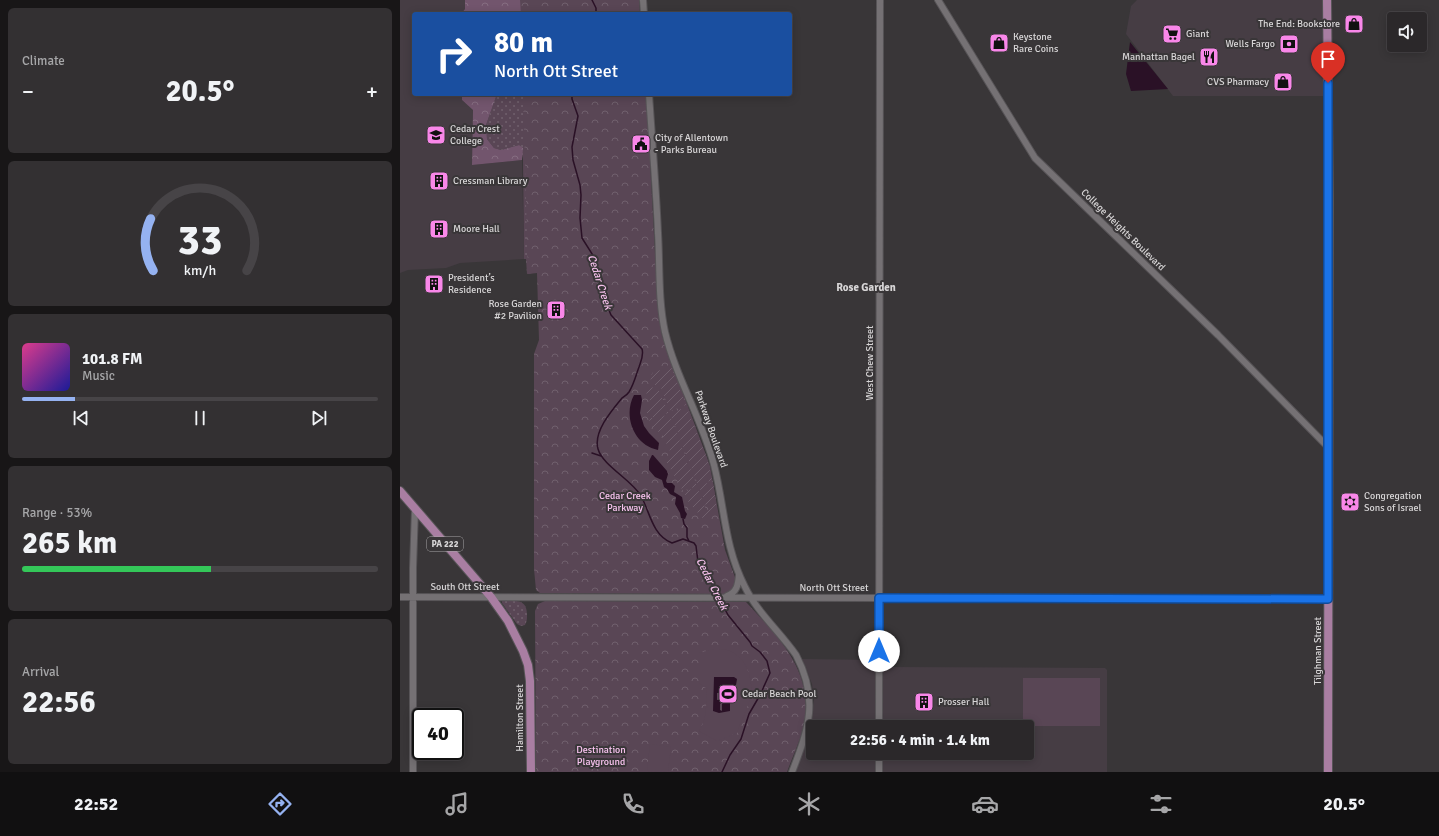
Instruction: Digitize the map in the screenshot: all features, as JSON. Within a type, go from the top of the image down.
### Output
[{"type":"main road","name":"Tilghman Street","points":[[1328,1],[1328,772]]},
{"type":"main road","name":"PA 222","points":[[400,491],[491,597]]},
{"type":"main road","name":"Hamilton Street","points":[[491,597],[513,630],[528,665],[530,681],[531,772]]},
{"type":"street","points":[[643,0],[644,12]]},
{"type":"street","name":"West Chew Street","points":[[879,720],[880,0]]},
{"type":"street","name":"College Heights Boulevard","points":[[938,0],[1035,158],[1218,335],[1328,447]]},
{"type":"street","name":"Parkway Boulevard","points":[[649,96],[657,200],[663,321],[672,352],[711,455],[719,485],[728,539],[739,575],[750,598],[796,655],[807,683],[810,703],[808,723],[792,772]]},
{"type":"street","points":[[413,772],[413,597],[415,509]]},
{"type":"street","points":[[723,597],[736,590],[739,575]]},
{"type":"street","name":"South Ott Street","points":[[400,597],[531,597]]},
{"type":"street","name":"North Ott Street","points":[[531,597],[1328,599]]},
{"type":"street","points":[[879,760],[879,772]]},
{"type":"shaded area","name":"Cedar Crest College","points":[[400,0],[465,0],[465,9],[463,12],[412,12],[412,96],[462,96],[462,100],[473,110],[472,165],[522,160],[524,259],[460,263],[446,268],[408,270],[400,273]]},
{"type":"shaded area","points":[[1137,0],[1322,0],[1324,96],[1173,96],[1126,34],[1131,6]]},
{"type":"shaded area","points":[[1130,42],[1168,89],[1131,91],[1126,74]]},
{"type":"shaded area","points":[[634,395],[641,395],[642,400],[640,413],[644,426],[659,443],[658,450],[649,447],[642,442],[632,428],[630,411]]},
{"type":"shaded area","points":[[652,455],[667,471],[667,483],[672,483],[675,486],[674,492],[682,497],[687,514],[685,519],[681,518],[675,504],[676,497],[670,494],[664,487],[662,480],[655,477],[649,470],[649,461]]},
{"type":"shaded area","points":[[802,659],[876,660],[877,667],[1105,668],[1107,670],[1107,772],[796,772],[806,743],[806,760],[1034,760],[1034,720],[812,720],[814,699],[812,684]]},
{"type":"shaded area","points":[[714,677],[734,677],[737,679],[736,685],[730,687],[730,692],[717,693],[717,700],[725,699],[725,694],[730,694],[730,701],[723,701],[720,704],[720,710],[722,711],[722,704],[724,702],[730,702],[730,711],[719,713],[713,711]]},
{"type":"green space","points":[[465,0],[527,0],[525,12],[463,12],[465,9]]},
{"type":"green space","points":[[520,0],[639,0],[640,12],[521,12]]},
{"type":"green space","points":[[462,96],[496,96],[486,125],[487,139],[494,148],[501,150],[519,145],[523,148],[522,160],[472,165],[473,110],[462,100]]},
{"type":"green space","points":[[496,96],[535,96],[538,272],[527,274],[526,259],[524,259],[523,158],[519,145],[501,150],[494,148],[487,139],[486,125]]},
{"type":"green space","name":"Cedar Creek Parkway","points":[[523,96],[646,96],[651,153],[650,162],[655,254],[658,274],[662,336],[710,466],[725,550],[737,584],[728,594],[540,593],[536,590],[534,569],[534,354],[539,340],[537,273],[528,274]]},
{"type":"green space","points":[[669,364],[686,405],[683,406],[682,404],[681,407],[671,411],[660,385],[653,385],[650,382],[653,371],[664,370]]},
{"type":"green space","points":[[657,386],[668,413],[658,415],[657,417],[652,417],[654,422],[657,420],[656,419],[661,419],[668,414],[670,415],[685,455],[684,460],[689,465],[697,486],[683,491],[666,461],[670,451],[662,434],[656,430],[647,417],[650,401],[645,390]]},
{"type":"green space","points":[[687,408],[707,458],[712,480],[698,485],[671,415],[672,413],[681,409],[684,411],[684,409]]},
{"type":"green space","points":[[713,482],[717,510],[702,518],[690,505],[684,492],[697,487],[705,510],[708,510],[709,508],[706,506],[699,486]]},
{"type":"green space","points":[[502,601],[516,601],[523,603],[526,610],[527,619],[525,625],[521,626],[517,624]]},
{"type":"green space","name":"Destination Playground","points":[[545,601],[746,602],[782,644],[792,658],[800,674],[806,709],[800,740],[787,772],[536,772],[535,611],[538,604]]},
{"type":"green space","name":"Cedar Beach Pool","points":[[714,649],[723,649],[737,655],[748,670],[751,683],[751,695],[737,733],[717,741],[699,731],[704,721],[706,710],[706,688],[699,683],[699,653]]},
{"type":"green space","points":[[1023,678],[1100,678],[1100,726],[1034,726],[1034,720],[1023,720]]},
{"type":"green space","points":[[650,744],[671,747],[668,772],[647,771]]},
{"type":"waterway","name":"Cedar Creek","points":[[592,0],[596,8],[596,12]]},
{"type":"waterway","name":"Cedar Creek","points":[[572,96],[578,116],[572,147],[573,160],[580,185],[580,218],[582,238],[594,257],[604,298],[611,315],[643,351],[631,389],[622,398],[604,422],[598,436],[598,449],[611,467],[637,490],[644,502],[652,522],[660,535],[672,543],[683,539],[694,543],[696,546],[698,562],[718,595]]},
{"type":"waterway","name":"Cedar Creek","points":[[592,453],[601,456]]},
{"type":"waterway","points":[[683,519],[687,528],[687,537],[689,541]]},
{"type":"waterway","name":"Cedar Creek","points":[[720,600],[728,615],[752,646],[760,652],[767,661],[770,673],[749,714],[741,739],[730,755],[722,772]]},
{"type":"place","name":"The End: Bookstore","points":[[1354,24]]},
{"type":"place","name":"Giant","points":[[1172,34]]},
{"type":"place","name":"Keystone Rare Coins","points":[[999,43]]},
{"type":"place","name":"Wells Fargo","points":[[1289,44]]},
{"type":"place","name":"Manhattan Bagel","points":[[1209,57]]},
{"type":"place","name":"CVS Pharmacy","points":[[1283,82]]},
{"type":"place","name":"Cedar Crest College","points":[[436,135]]},
{"type":"place","name":"City of Allentown - Parks Bureau","points":[[641,144]]},
{"type":"place","name":"Cressman Library","points":[[439,181]]},
{"type":"place","name":"Moore Hall","points":[[439,229]]},
{"type":"place","name":"President’s Residence","points":[[434,284]]},
{"type":"place","name":"Rose Garden #2 Pavilion","points":[[556,310]]},
{"type":"place","name":"Congregation Sons of Israel","points":[[1350,502]]},
{"type":"place","name":"Cedar Beach Pool","points":[[728,694]]},
{"type":"place","name":"Prosser Hall","points":[[924,702]]},
{"type":"district","name":"Rose Garden","points":[[866,287]]},
{"type":"route","points":[[879,651],[879,598],[1328,599],[1328,83]]}]
